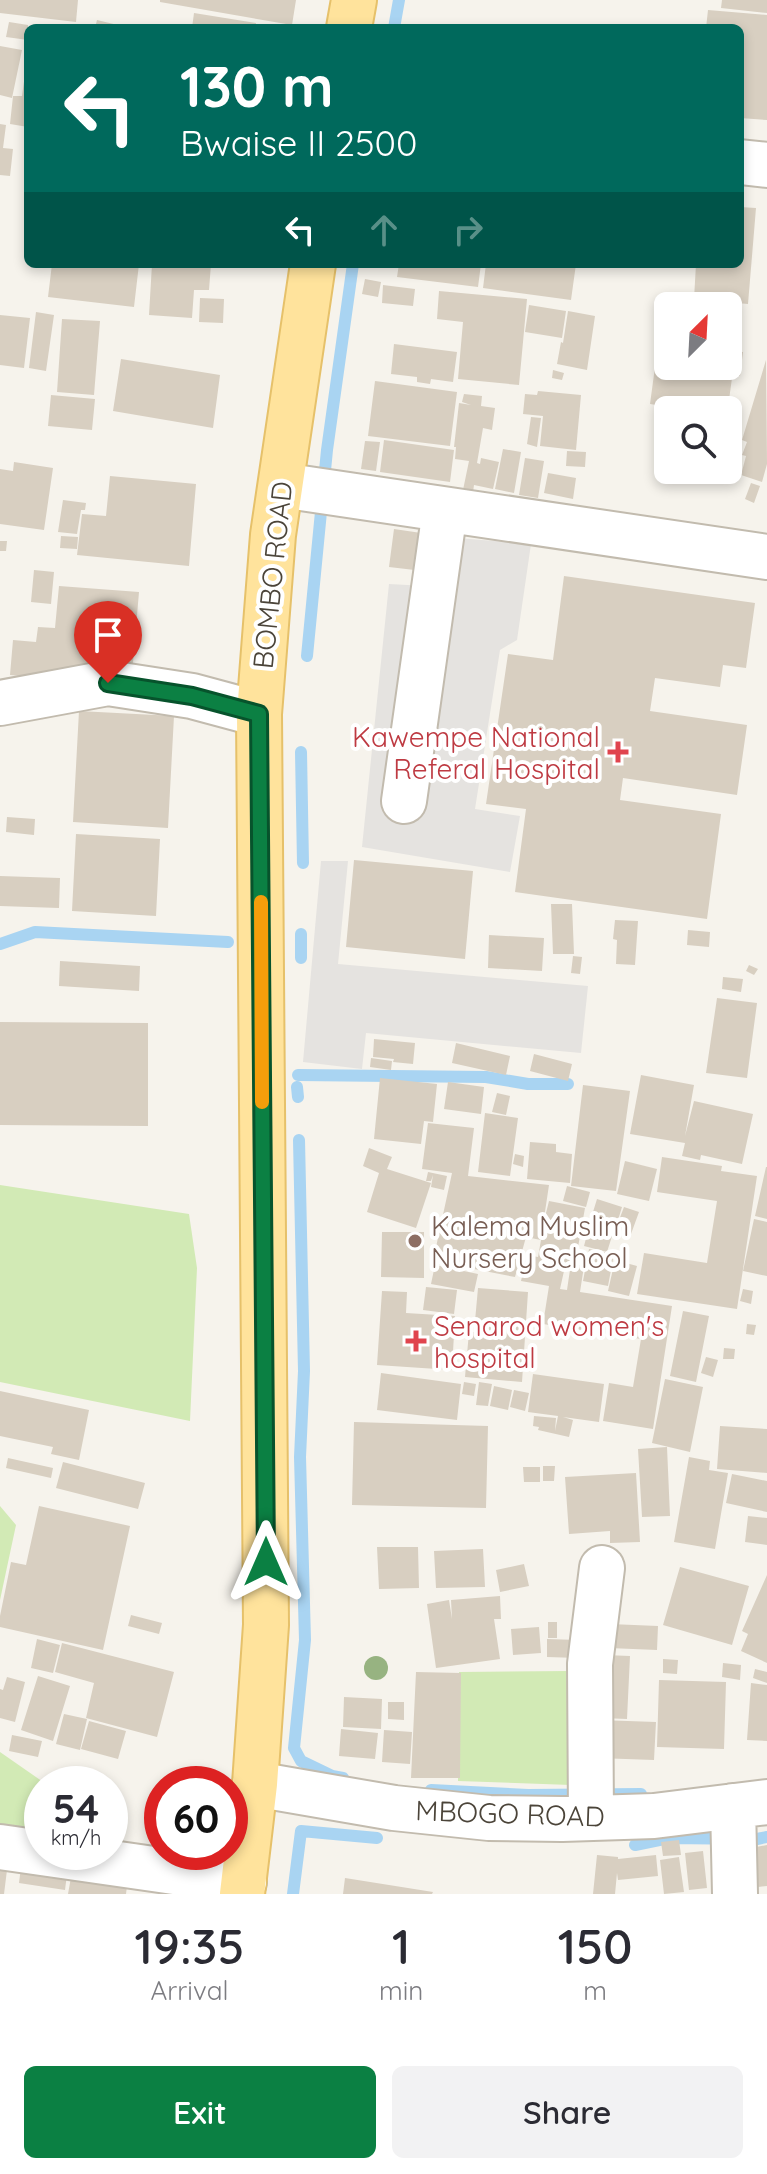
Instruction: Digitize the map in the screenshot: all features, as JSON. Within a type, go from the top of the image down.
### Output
[{"type":"main road","points":[[350,24],[354,0]]},
{"type":"main road","name":"BOMBO ROAD","points":[[243,1888],[255,1784],[266,1625],[259,714],[273,535],[312,268]]},
{"type":"street","points":[[744,162],[767,165]]},
{"type":"street","points":[[281,485],[767,557]]},
{"type":"street","points":[[404,801],[445,510]]},
{"type":"street","points":[[0,703],[108,683],[192,696],[259,714]]},
{"type":"street","points":[[591,1818],[590,1664],[602,1568]]},
{"type":"street","name":"MBOGO ROAD","points":[[255,1784],[394,1808],[489,1818],[654,1816],[750,1804]]},
{"type":"street","points":[[735,1894],[750,1804]]},
{"type":"street","points":[[0,1847],[243,1888]]},
{"type":"green space","points":[[0,1185],[189,1214],[197,1268],[190,1421],[0,1382]]},
{"type":"green space","points":[[0,1506],[16,1525],[0,1600]]},
{"type":"green space","points":[[570,1671],[571,1785],[458,1781],[459,1672]]},
{"type":"green space","points":[[0,1752],[24,1769],[24,1828],[0,1825]]},
{"type":"shaded area","points":[[432,536],[531,544],[517,640],[500,650],[475,809],[520,816],[510,872],[362,847],[389,584],[426,586]]},
{"type":"shaded area","points":[[321,861],[348,861],[338,964],[588,986],[581,1053],[366,1033],[362,1069],[303,1062]]},
{"type":"building","points":[[0,0],[78,0],[76,22],[0,13]]},
{"type":"building","points":[[160,0],[296,0],[292,24]]},
{"type":"building","points":[[722,0],[767,0],[767,13],[721,8]]},
{"type":"building","points":[[708,10],[767,15],[767,120],[744,118],[744,24],[706,24]]},
{"type":"building","points":[[194,13],[256,23],[256,24],[193,24]]},
{"type":"building","points":[[9,22],[24,24],[24,39],[6,37]]},
{"type":"building","points":[[0,46],[22,50],[12,98],[0,95]]},
{"type":"building","points":[[24,82],[24,126],[10,124],[13,96],[22,96]]},
{"type":"building","points":[[0,124],[6,125],[3,148],[13,149],[10,176],[0,175]]},
{"type":"building","points":[[744,207],[756,208],[748,304],[742,303],[742,292],[694,292],[696,268],[744,268]]},
{"type":"building","points":[[52,268],[139,268],[134,307],[48,297]]},
{"type":"building","points":[[152,268],[211,268],[209,290],[194,290],[192,318],[149,315]]},
{"type":"building","points":[[398,268],[480,268],[478,287],[397,277]]},
{"type":"building","points":[[486,268],[575,268],[571,300],[483,288]]},
{"type":"building","points":[[365,279],[381,282],[378,297],[362,294]]},
{"type":"building","points":[[383,285],[415,289],[413,306],[382,303]]},
{"type":"building","points":[[439,291],[527,299],[519,385],[458,379],[463,322],[437,319]]},
{"type":"building","points":[[200,298],[224,299],[223,323],[199,322]]},
{"type":"building","points":[[529,305],[566,311],[562,338],[525,332]]},
{"type":"building","points":[[568,311],[595,316],[587,370],[557,364]]},
{"type":"building","points":[[36,312],[54,315],[46,371],[29,368]]},
{"type":"building","points":[[0,315],[30,318],[24,368],[0,365]]},
{"type":"building","points":[[62,319],[100,321],[94,395],[57,392]]},
{"type":"building","points":[[394,344],[457,352],[453,382],[431,379],[430,384],[417,382],[417,377],[391,374]]},
{"type":"building","points":[[121,359],[220,375],[213,428],[113,411]]},
{"type":"building","points":[[766,360],[767,464],[762,482],[742,475],[746,456],[742,455],[747,442],[742,440]]},
{"type":"building","points":[[553,370],[564,373],[562,380],[552,378]]},
{"type":"building","points":[[654,374],[654,380],[732,380],[730,396],[654,396],[654,405],[650,404]]},
{"type":"building","points":[[375,381],[457,392],[450,446],[368,436]]},
{"type":"building","points":[[538,391],[581,395],[576,450],[540,446],[543,416],[523,414],[525,394],[537,395]]},
{"type":"building","points":[[464,394],[482,396],[481,406],[495,408],[492,430],[483,428],[477,463],[480,464],[481,458],[499,462],[493,489],[474,485],[473,492],[463,490],[469,461],[455,459],[454,447],[459,403],[471,405],[462,402]]},
{"type":"building","points":[[51,395],[95,399],[92,430],[48,426]]},
{"type":"building","points":[[531,417],[541,418],[537,447],[527,444]]},
{"type":"building","points":[[384,440],[454,450],[450,482],[380,472]]},
{"type":"building","points":[[365,441],[380,442],[376,471],[361,469]]},
{"type":"building","points":[[503,449],[521,452],[514,493],[495,489]]},
{"type":"building","points":[[567,451],[586,452],[585,467],[566,466]]},
{"type":"building","points":[[525,458],[544,461],[538,498],[519,495]]},
{"type":"building","points":[[14,462],[53,468],[44,530],[0,524],[0,469],[13,471]]},
{"type":"building","points":[[548,473],[576,478],[573,499],[544,493]]},
{"type":"building","points":[[110,476],[196,484],[189,566],[77,555],[82,514],[106,516]]},
{"type":"building","points":[[751,483],[760,486],[754,503],[745,499]]},
{"type":"building","points":[[63,500],[86,503],[85,510],[81,510],[77,534],[58,532]]},
{"type":"building","points":[[394,529],[428,534],[423,571],[389,567]]},
{"type":"building","points":[[61,536],[78,537],[77,549],[60,548]]},
{"type":"building","points":[[0,541],[7,541],[6,551],[0,551]]},
{"type":"building","points":[[34,570],[54,572],[51,604],[31,602]]},
{"type":"building","name":"Kawempe National Referal Hospital","points":[[564,576],[755,603],[746,668],[723,665],[720,687],[655,678],[650,711],[747,725],[737,795],[623,778],[620,800],[721,814],[707,919],[515,892],[526,809],[486,804],[508,654],[553,660]]},
{"type":"building","points":[[59,586],[139,592],[131,686],[10,675],[13,640],[36,642],[38,627],[55,628]]},
{"type":"building","points":[[79,711],[174,716],[168,828],[73,822]]},
{"type":"building","points":[[7,817],[35,819],[34,835],[6,832]]},
{"type":"building","points":[[76,834],[160,839],[156,916],[72,911]]},
{"type":"building","points":[[354,860],[473,871],[465,959],[346,947]]},
{"type":"building","points":[[0,876],[60,878],[59,908],[0,906]]},
{"type":"building","points":[[551,904],[572,904],[574,954],[553,954]]},
{"type":"building","points":[[615,920],[638,921],[635,965],[616,964],[617,940],[613,939]]},
{"type":"building","points":[[688,930],[710,932],[709,947],[687,945]]},
{"type":"building","points":[[489,935],[544,938],[542,971],[488,968]]},
{"type":"building","points":[[573,956],[582,957],[580,974],[571,973]]},
{"type":"building","points":[[60,961],[140,966],[139,991],[59,986]]},
{"type":"building","points":[[749,965],[758,969],[754,975],[746,971]]},
{"type":"building","points":[[723,977],[743,979],[741,992],[722,989]]},
{"type":"building","points":[[717,998],[757,1003],[747,1078],[706,1073]]},
{"type":"building","points":[[0,1022],[148,1023],[148,1126],[0,1125]]},
{"type":"building","points":[[374,1039],[415,1043],[413,1064],[373,1057]]},
{"type":"building","points":[[456,1043],[510,1056],[506,1075],[452,1063]]},
{"type":"building","points":[[534,1054],[572,1064],[568,1081],[530,1071]]},
{"type":"building","points":[[371,1058],[392,1061],[391,1070],[370,1067]]},
{"type":"building","points":[[641,1075],[694,1085],[685,1136],[694,1101],[753,1114],[742,1164],[701,1155],[700,1160],[682,1156],[685,1143],[630,1134]]},
{"type":"building","points":[[380,1078],[437,1084],[433,1122],[424,1121],[421,1144],[374,1139]]},
{"type":"building","points":[[448,1082],[484,1087],[481,1114],[444,1109]]},
{"type":"building","points":[[583,1085],[630,1091],[616,1191],[571,1186]]},
{"type":"building","points":[[497,1093],[510,1096],[506,1115],[492,1112]]},
{"type":"building","points":[[485,1113],[518,1118],[510,1176],[478,1172]]},
{"type":"building","points":[[428,1123],[474,1128],[468,1176],[549,1185],[543,1225],[549,1201],[585,1208],[575,1264],[584,1266],[580,1292],[672,1306],[653,1429],[603,1421],[609,1383],[633,1387],[641,1339],[543,1324],[549,1286],[521,1281],[527,1255],[538,1257],[541,1240],[526,1237],[515,1277],[433,1261],[452,1173],[422,1169]],"holes":[[[566,1262],[571,1263],[567,1290],[560,1289]]]},
{"type":"building","points":[[530,1142],[556,1144],[556,1152],[572,1154],[570,1183],[527,1179]]},
{"type":"building","points":[[369,1148],[392,1157],[387,1169],[431,1183],[416,1228],[367,1212],[379,1173],[363,1166]]},
{"type":"building","points":[[515,1154],[524,1156],[523,1167],[513,1164]]},
{"type":"building","points":[[662,1157],[722,1166],[721,1171],[757,1176],[737,1309],[637,1294],[644,1253],[707,1263],[717,1201],[657,1192]]},
{"type":"building","points":[[625,1161],[657,1169],[649,1201],[617,1194]]},
{"type":"building","points":[[767,1167],[767,1219],[755,1216]]},
{"type":"building","points":[[428,1172],[447,1176],[444,1190],[431,1187],[433,1175],[431,1181],[426,1181]]},
{"type":"building","points":[[567,1186],[590,1192],[586,1207],[563,1201]]},
{"type":"building","points":[[597,1199],[622,1207],[614,1233],[589,1225]]},
{"type":"building","points":[[624,1207],[639,1212],[631,1234],[616,1228]]},
{"type":"building","points":[[754,1219],[767,1222],[767,1276],[743,1271]]},
{"type":"building","points":[[589,1227],[613,1233],[607,1252],[584,1246]]},
{"type":"building","points":[[382,1232],[424,1232],[424,1278],[381,1277]]},
{"type":"building","points":[[589,1249],[614,1254],[608,1286],[583,1281]]},
{"type":"building","points":[[615,1260],[637,1266],[629,1296],[608,1291]]},
{"type":"building","points":[[435,1265],[478,1274],[474,1292],[431,1284]]},
{"type":"building","points":[[426,1287],[457,1290],[454,1314],[423,1310]]},
{"type":"building","points":[[478,1288],[528,1292],[522,1382],[465,1377],[469,1332],[474,1332]]},
{"type":"building","points":[[743,1289],[753,1291],[751,1304],[740,1301]]},
{"type":"building","name":"Senarod women's hospital","points":[[382,1291],[407,1292],[406,1313],[455,1316],[452,1370],[377,1365]]},
{"type":"building","points":[[683,1311],[709,1316],[696,1382],[670,1376]]},
{"type":"building","points":[[747,1324],[756,1325],[754,1335],[746,1334]]},
{"type":"building","points":[[724,1348],[735,1349],[734,1359],[723,1359]]},
{"type":"building","points":[[706,1357],[718,1360],[713,1377],[701,1373]]},
{"type":"building","points":[[381,1373],[461,1384],[457,1420],[377,1410]]},
{"type":"building","points":[[533,1374],[604,1384],[599,1422],[563,1417],[573,1420],[569,1437],[538,1430],[539,1427],[533,1426],[534,1416],[556,1418],[555,1431],[558,1416],[528,1412]]},
{"type":"building","points":[[665,1379],[703,1387],[690,1452],[652,1443]]},
{"type":"building","points":[[464,1382],[476,1384],[474,1396],[462,1394]]},
{"type":"building","points":[[479,1382],[492,1384],[488,1406],[476,1405]]},
{"type":"building","points":[[494,1386],[512,1390],[508,1410],[490,1406]]},
{"type":"building","points":[[514,1390],[529,1393],[525,1411],[510,1407]]},
{"type":"building","points":[[0,1391],[89,1410],[79,1460],[51,1454],[53,1447],[0,1436]]},
{"type":"building","points":[[354,1422],[488,1426],[486,1508],[352,1505]]},
{"type":"building","points":[[720,1426],[767,1429],[767,1473],[717,1469]]},
{"type":"building","points":[[667,1447],[670,1516],[642,1517],[638,1449]]},
{"type":"building","points":[[689,1457],[710,1461],[709,1470],[728,1473],[715,1549],[674,1542]]},
{"type":"building","points":[[8,1458],[53,1468],[51,1478],[6,1468]]},
{"type":"building","points":[[63,1462],[145,1483],[138,1509],[56,1488]]},
{"type":"building","points":[[543,1466],[555,1466],[554,1481],[543,1481]]},
{"type":"building","points":[[523,1467],[540,1467],[540,1482],[524,1482]]},
{"type":"building","points":[[636,1473],[640,1542],[610,1543],[610,1531],[569,1534],[565,1477]]},
{"type":"building","points":[[732,1474],[767,1481],[767,1512],[726,1503]]},
{"type":"building","points":[[39,1506],[130,1526],[103,1650],[0,1627],[11,1562],[26,1565]]},
{"type":"building","points":[[748,1516],[767,1518],[767,1545],[745,1542]]},
{"type":"building","points":[[377,1547],[418,1547],[419,1588],[379,1589]]},
{"type":"building","points":[[483,1549],[485,1587],[436,1588],[434,1551]]},
{"type":"building","points":[[524,1564],[529,1586],[500,1592],[496,1570]]},
{"type":"building","points":[[680,1567],[749,1586],[732,1645],[663,1625]]},
{"type":"building","points":[[767,1575],[767,1663],[741,1651],[748,1634],[742,1631]]},
{"type":"building","points":[[500,1596],[501,1619],[494,1619],[500,1659],[436,1668],[427,1604],[449,1600],[452,1619],[451,1600]]},
{"type":"building","points":[[131,1615],[162,1623],[159,1634],[128,1626]]},
{"type":"building","points":[[548,1622],[557,1622],[557,1638],[548,1638]]},
{"type":"building","points":[[610,1624],[658,1626],[657,1650],[609,1648]]},
{"type":"building","points":[[539,1627],[541,1653],[513,1655],[511,1629]]},
{"type":"building","points":[[37,1639],[60,1645],[53,1673],[31,1668]]},
{"type":"building","points":[[547,1639],[578,1640],[578,1658],[547,1657]]},
{"type":"building","points":[[62,1643],[174,1672],[157,1737],[86,1718],[94,1683],[55,1672]]},
{"type":"building","points":[[605,1655],[630,1656],[627,1719],[602,1718]]},
{"type":"building","points":[[663,1659],[678,1660],[677,1674],[663,1673]]},
{"type":"building","points":[[723,1663],[741,1665],[740,1680],[722,1677]]},
{"type":"building","points":[[755,1669],[767,1672],[767,1683],[753,1678]]},
{"type":"building","points":[[416,1672],[461,1673],[460,1778],[411,1778]]},
{"type":"building","points":[[38,1676],[70,1686],[53,1741],[21,1730]]},
{"type":"building","points":[[7,1677],[25,1682],[15,1722],[0,1718],[0,1689],[3,1690]]},
{"type":"building","points":[[659,1680],[726,1682],[724,1749],[657,1747]]},
{"type":"building","points":[[751,1683],[767,1685],[767,1741],[747,1740]]},
{"type":"building","points":[[344,1697],[382,1699],[381,1729],[343,1727]]},
{"type":"building","points":[[388,1702],[404,1702],[404,1720],[388,1719]]},
{"type":"building","points":[[64,1714],[87,1719],[80,1750],[56,1744]]},
{"type":"building","points":[[599,1720],[656,1722],[654,1760],[597,1758]]},
{"type":"building","points":[[89,1721],[126,1731],[118,1759],[81,1749]]},
{"type":"building","points":[[341,1729],[378,1733],[375,1759],[339,1756]]},
{"type":"building","points":[[384,1730],[412,1732],[410,1764],[382,1762]]},
{"type":"building","points":[[12,1735],[42,1741],[38,1757],[9,1751]]},
{"type":"building","points":[[679,1840],[681,1855],[663,1856],[661,1842]]},
{"type":"building","points":[[767,1845],[767,1886],[758,1887],[751,1848]]},
{"type":"building","points":[[703,1851],[707,1888],[689,1890],[685,1853]]},
{"type":"building","points":[[597,1855],[618,1859],[656,1855],[658,1876],[618,1880],[617,1873],[615,1894],[593,1894]]},
{"type":"building","points":[[679,1857],[684,1892],[664,1894],[660,1860]]},
{"type":"building","points":[[22,1859],[24,1870],[68,1870],[65,1890],[19,1883]]},
{"type":"building","points":[[0,1869],[7,1870],[4,1894],[0,1894]]},
{"type":"building","points":[[72,1870],[91,1870],[128,1878],[126,1894],[68,1894]]},
{"type":"building","points":[[345,1878],[433,1892],[343,1894]]},
{"type":"waterway","points":[[395,24],[399,0]]},
{"type":"waterway","points":[[307,656],[327,450],[352,268]]},
{"type":"waterway","points":[[301,752],[303,863]]},
{"type":"waterway","points":[[0,944],[35,932],[228,942]]},
{"type":"waterway","points":[[301,934],[301,958]]},
{"type":"waterway","points":[[298,1075],[486,1077],[528,1084],[568,1084]]},
{"type":"waterway","points":[[297,1087],[298,1097]]},
{"type":"waterway","points":[[299,1140],[304,1371],[300,1457],[305,1640],[294,1748],[301,1761],[343,1778]]},
{"type":"waterway","points":[[431,1790],[528,1795],[641,1794]]},
{"type":"waterway","points":[[293,1894],[301,1831],[377,1838]]},
{"type":"waterway","points":[[635,1845],[669,1838],[767,1837]]},
{"type":"slow traffic","points":[[261,902],[262,1102]]},
{"type":"place","name":"Kawempe National Referal Hospital","points":[[618,752]]},
{"type":"place","name":"Kalema Muslim Nursery School","points":[[415,1241]]},
{"type":"place","name":"Senarod women's hospital","points":[[416,1341]]},
{"type":"route","points":[[108,683],[192,696],[259,714],[266,1562]]}]
